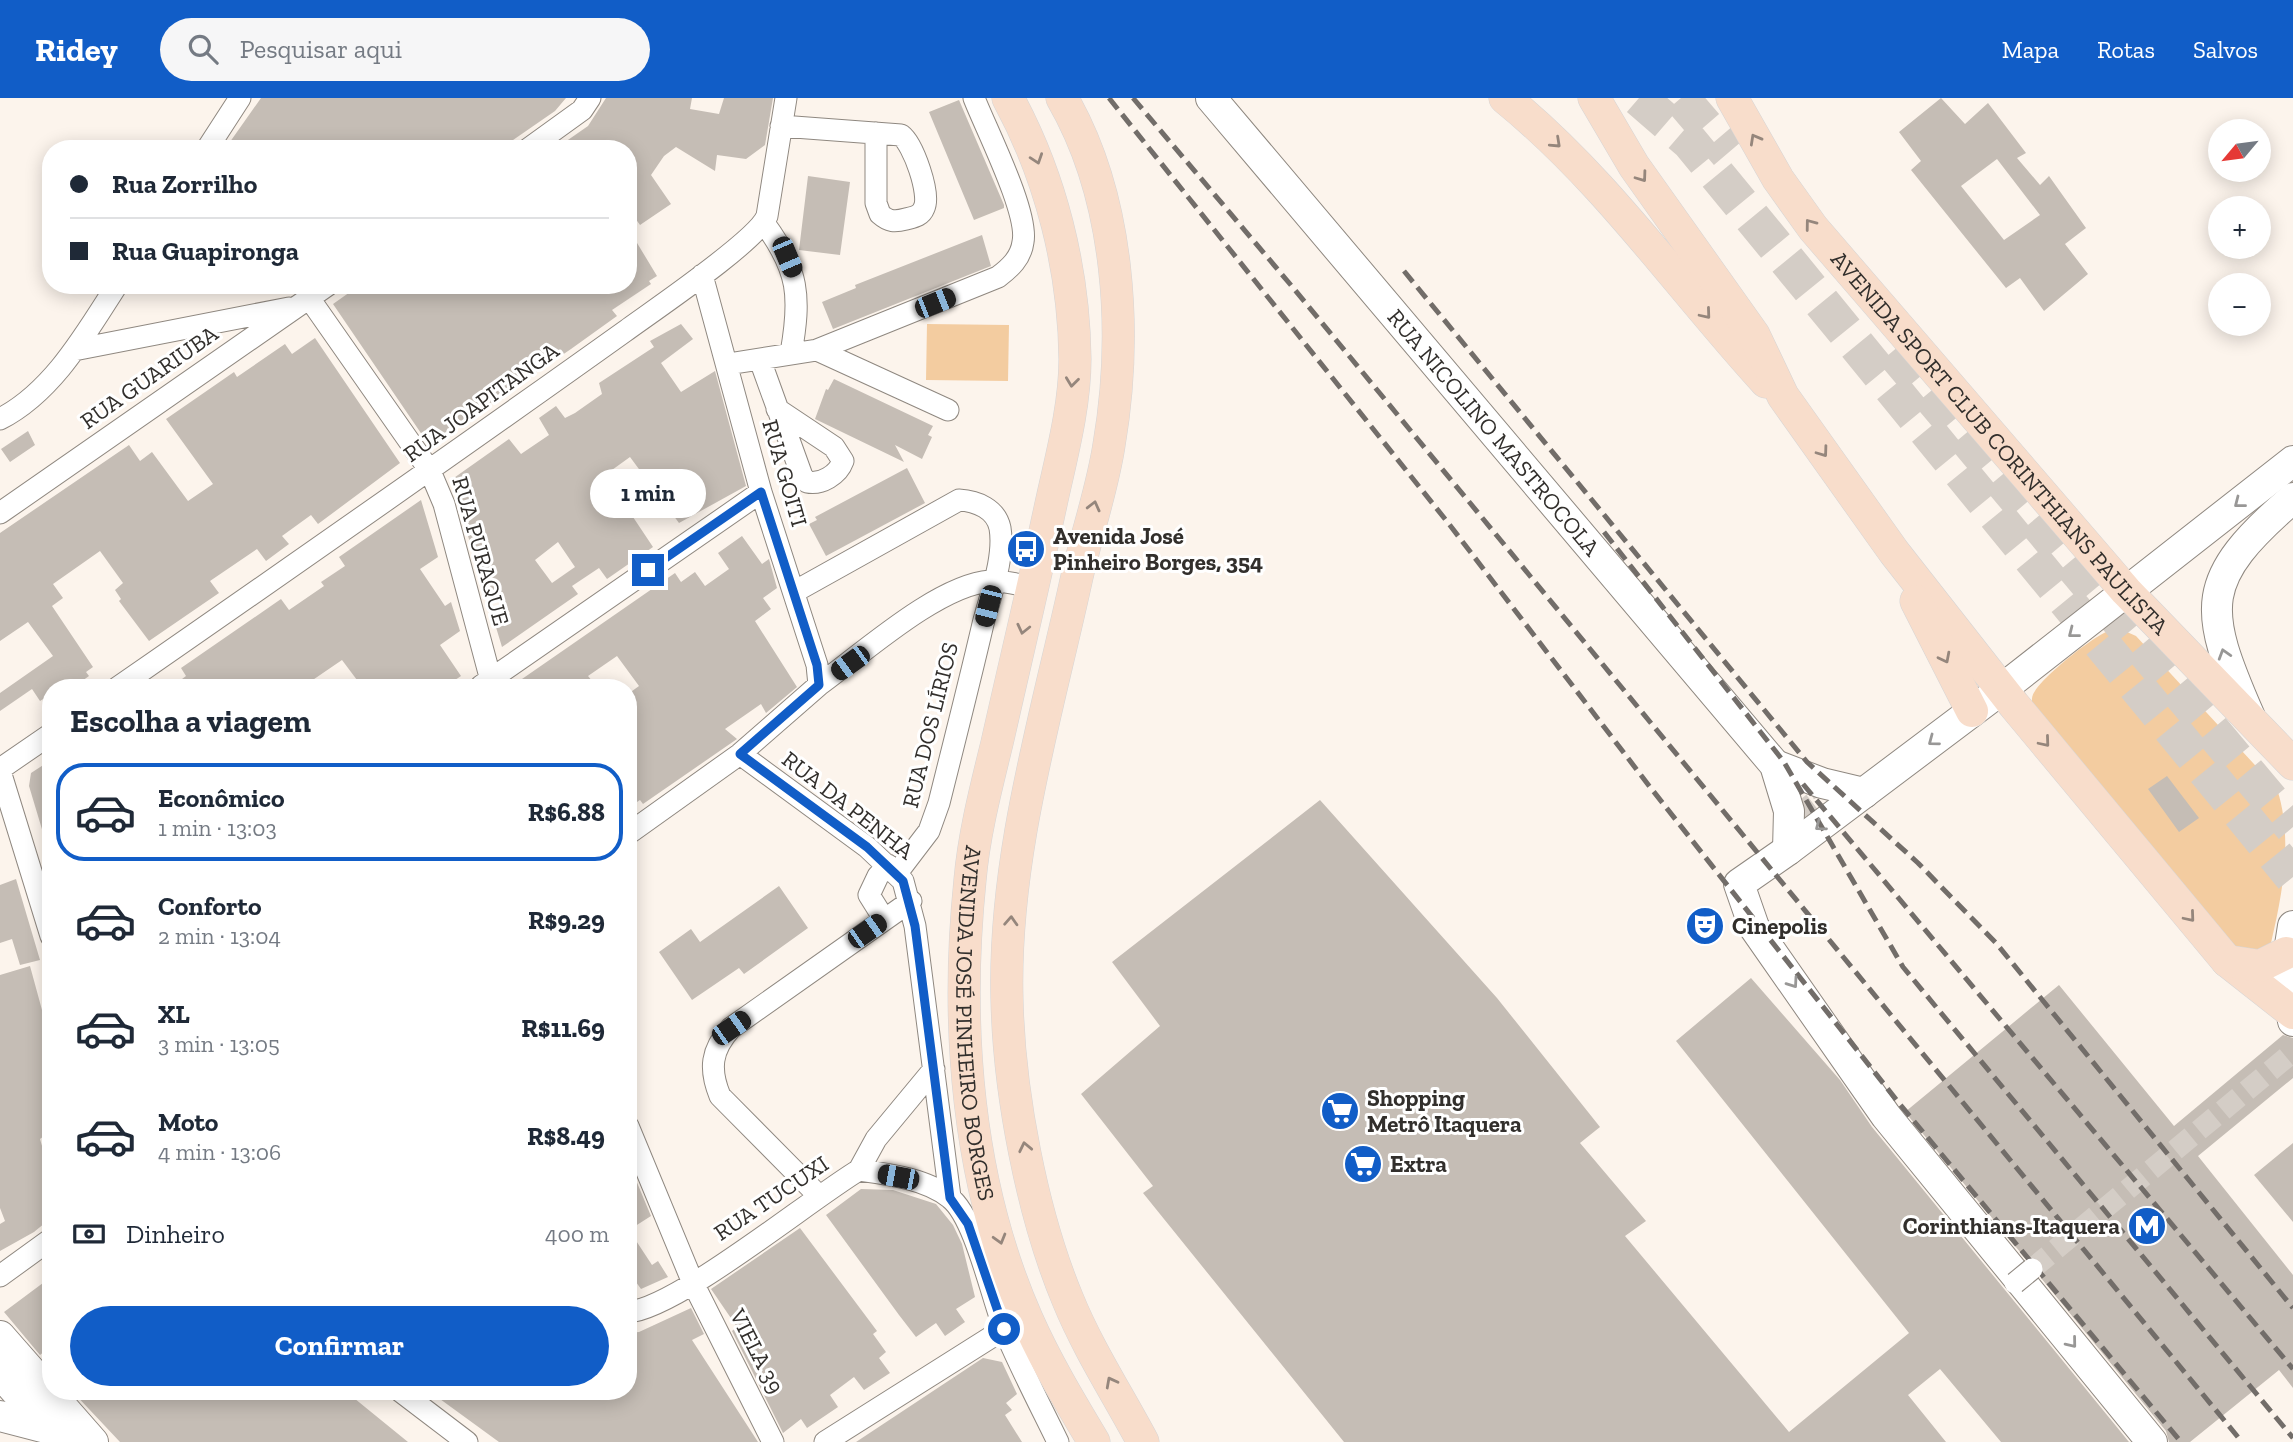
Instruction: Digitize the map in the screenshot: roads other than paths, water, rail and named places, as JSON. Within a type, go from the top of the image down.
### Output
[{"type":"main road","name":"AVENIDA JOSÉ PINHEIRO BORGES","points":[[1007,98],[1029,138],[1053,206],[1070,292],[1075,362],[1065,442],[982,807],[970,879],[964,1014],[971,1115],[982,1177],[1004,1254],[1027,1317],[1058,1381],[1094,1442]]},
{"type":"main road","name":"AVENIDA JOSÉ PINHEIRO BORGES","points":[[1062,98],[1090,159],[1107,225],[1117,298],[1118,370],[1109,446],[1037,750],[1013,880],[1007,999],[1015,1098],[1049,1246],[1068,1301],[1143,1442]]},
{"type":"main road","points":[[1505,98],[1576,162],[1632,222],[1741,355],[1783,397],[1894,552],[2002,689],[2227,961],[2292,1015]]},
{"type":"main road","points":[[1594,98],[1634,166],[1731,301],[1769,362],[1783,397]]},
{"type":"main road","name":"AVENIDA SPORT CLUB CORINTHIANS PAULISTA","points":[[1732,98],[1778,179],[1814,229],[2126,591],[2293,764]]},
{"type":"main road","points":[[1894,552],[1908,588],[1972,711]]},
{"type":"main road","points":[[2227,961],[2260,966],[2290,939]]},
{"type":"street","points":[[212,140],[240,98]]},
{"type":"street","points":[[540,140],[582,110],[590,98]]},
{"type":"street","points":[[786,98],[764,223],[785,254],[794,274],[797,295],[791,353]]},
{"type":"street","points":[[728,364],[817,350],[998,277],[1017,258],[1023,244],[1022,217],[974,98]]},
{"type":"street","name":"RUA NICOLINO MASTROCOLA","points":[[1211,98],[1775,765],[1788,811],[1788,850]]},
{"type":"street","points":[[781,126],[876,134]]},
{"type":"street","name":"RUA JOAPITANGA","points":[[130,679],[430,471],[702,275],[764,223]]},
{"type":"street","name":"RUA GOITI","points":[[702,275],[761,492],[817,665],[826,680]]},
{"type":"street","points":[[0,419],[35,393],[74,349],[111,294]]},
{"type":"street","name":"RUA GUARIUBA","points":[[0,513],[315,294]]},
{"type":"street","points":[[74,349],[304,302]]},
{"type":"street","name":"RUA PURAQUE","points":[[304,302],[430,471],[444,504],[486,679]]},
{"type":"street","points":[[817,350],[948,410]]},
{"type":"street","points":[[760,360],[777,409]]},
{"type":"street","points":[[2152,1442],[1886,1116],[1754,927],[1739,884],[2002,689],[2293,461]]},
{"type":"street","points":[[496,679],[761,492]]},
{"type":"street","points":[[2250,717],[2220,640],[2216,599],[2225,575],[2239,551],[2259,527],[2293,498]]},
{"type":"street","name":"RUA DOS LÍRIOS","points":[[794,592],[959,500],[981,504],[991,512],[999,526],[1000,545],[993,580],[939,803],[929,831],[893,869],[873,884],[869,895],[884,919]]},
{"type":"street","points":[[637,828],[740,754],[826,680],[942,597],[961,587],[993,580],[1033,587]]},
{"type":"street","points":[[42,740],[0,770],[42,907]]},
{"type":"street","name":"RUA DA PENHA","points":[[740,754],[893,869],[911,901],[950,1198]]},
{"type":"street","name":"RUA NICOLINO MASTROCOLA","points":[[1775,765],[1822,783],[1864,793]]},
{"type":"street","points":[[818,1195],[720,1096],[713,1079],[712,1063],[720,1040],[731,1028],[911,901]]},
{"type":"street","points":[[2290,939],[2286,977],[2292,1015]]},
{"type":"street","points":[[859,1170],[876,1139],[934,1069]]},
{"type":"street","points":[[637,1148],[693,1283]]},
{"type":"street","name":"RUA TUCUXI","points":[[637,1310],[648,1307],[693,1283],[818,1195],[859,1170],[898,1177],[933,1188],[950,1198]]},
{"type":"street","points":[[950,1198],[968,1224],[1004,1329],[1058,1442]]},
{"type":"street","points":[[0,1276],[42,1246]]},
{"type":"street","points":[[2015,1283],[2032,1269]]},
{"type":"street","name":"VIELA 39","points":[[693,1283],[773,1442]]},
{"type":"street","points":[[825,1442],[1004,1329]]},
{"type":"street","points":[[0,1336],[59,1429]]},
{"type":"street","points":[[0,1373],[59,1429]]},
{"type":"street","points":[[412,1400],[467,1442]]},
{"type":"street","points":[[0,1416],[59,1429],[93,1442]]},
{"type":"tunnel","points":[[1639,98],[1690,142],[2293,877]]},
{"type":"tunnel","points":[[1681,98],[1728,153]]},
{"type":"tunnel","points":[[1893,351],[2293,827]]},
{"type":"tunnel","points":[[1789,811],[1805,815],[1824,800],[1827,792],[1822,783]]},
{"type":"tunnel","points":[[2032,1269],[2293,1052]]},
{"type":"railway","points":[[1109,98],[1449,524],[1650,787],[1898,1102],[2181,1442]]},
{"type":"railway","points":[[1133,98],[1290,284],[2242,1442]]},
{"type":"railway","points":[[1404,271],[1807,762],[1918,863],[1996,943],[2293,1308]]},
{"type":"railway","points":[[1604,532],[1784,762],[1903,967],[2293,1438]]},
{"type":"railway","points":[[1803,784],[2293,1369]]},
{"type":"place","name":"Avenida José Pinheiro Borges, 354","points":[[1026,549]]},
{"type":"place","name":"Cinepolis","points":[[1705,926]]},
{"type":"place","name":"Shopping Metrô Itaquera","points":[[1340,1111]]},
{"type":"place","name":"Extra","points":[[1363,1164]]},
{"type":"place","name":"Corinthians-Itaquera","points":[[2147,1226]]}]
